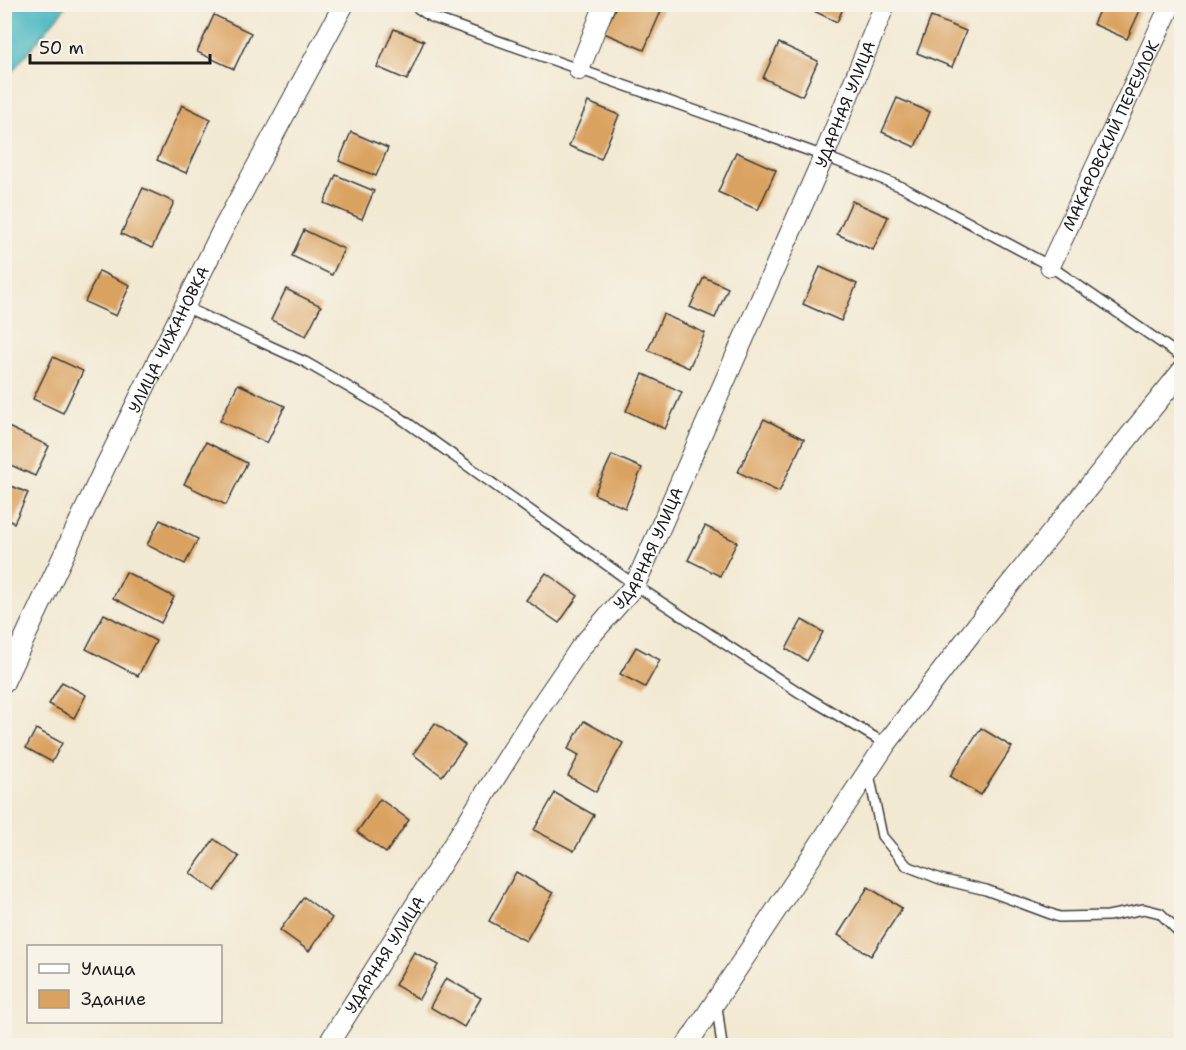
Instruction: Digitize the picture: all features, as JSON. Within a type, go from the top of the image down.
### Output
[{"type":"street","name":"УЛИЦА ЧИЖАНОВКА","points":[[4,682],[106,465],[223,229],[344,4]]},
{"type":"street","points":[[579,70],[605,4]]},
{"type":"street","name":"УДАРНАЯ УЛИЦА","points":[[327,1046],[532,719],[581,646],[635,585],[824,156],[885,4]]},
{"type":"street","name":"МАКАРОВСКИЙ ПЕРЕУЛОК","points":[[1050,266],[1171,4]]},
{"type":"street","points":[[687,1044],[886,744],[978,624],[1182,371]]},
{"type":"lane","points":[[412,4],[431,17],[824,156],[902,187],[1050,266],[1182,357]]},
{"type":"lane","points":[[185,307],[305,362],[395,414],[635,585],[800,693],[886,744]]},
{"type":"lane","points":[[869,770],[882,836],[907,866],[940,879],[986,890],[1059,917],[1108,916],[1144,909],[1160,913],[1182,935]]},
{"type":"lane","points":[[716,1000],[722,1046]]},
{"type":"water","points":[[4,5],[67,5],[5,80]]},
{"type":"building","points":[[617,4],[652,4],[662,9],[644,50],[604,33]]},
{"type":"building","points":[[799,4],[845,4],[837,22]]},
{"type":"building","points":[[1102,4],[1142,6],[1127,39],[1093,24]]},
{"type":"building","points":[[214,15],[251,33],[234,69],[197,52]]},
{"type":"building","points":[[931,17],[966,31],[952,67],[917,53]]},
{"type":"building","points":[[394,29],[424,41],[407,80],[377,67]]},
{"type":"building","points":[[779,43],[818,61],[802,96],[763,78]]},
{"type":"building","points":[[897,98],[930,112],[915,147],[882,132]]},
{"type":"building","points":[[588,102],[619,115],[601,159],[569,146]]},
{"type":"building","points":[[182,105],[211,119],[186,173],[157,160]]},
{"type":"building","points":[[351,132],[388,148],[376,176],[339,161]]},
{"type":"building","points":[[736,152],[776,170],[758,210],[718,192]]},
{"type":"building","points":[[336,175],[374,191],[362,219],[324,203]]},
{"type":"building","points":[[143,188],[174,202],[152,248],[121,234]]},
{"type":"building","points":[[852,201],[888,217],[873,250],[837,234]]},
{"type":"building","points":[[304,230],[344,249],[332,275],[292,256]]},
{"type":"building","points":[[820,267],[857,284],[841,321],[803,304]]},
{"type":"building","points":[[99,271],[130,285],[116,316],[85,302]]},
{"type":"building","points":[[704,277],[728,288],[715,318],[690,307]]},
{"type":"building","points":[[286,289],[321,306],[306,336],[271,320]]},
{"type":"building","points":[[663,314],[705,333],[689,368],[648,350]]},
{"type":"building","points":[[53,357],[83,371],[63,413],[33,399]]},
{"type":"building","points":[[643,374],[682,392],[665,429],[626,411]]},
{"type":"building","points":[[238,384],[285,406],[267,443],[220,421]]},
{"type":"building","points":[[764,419],[804,439],[779,492],[738,472]]},
{"type":"building","points":[[4,425],[49,446],[35,476],[4,462]]},
{"type":"building","points":[[206,442],[247,463],[226,505],[184,484]]},
{"type":"building","points":[[612,455],[642,468],[625,508],[594,494]]},
{"type":"building","points":[[4,483],[28,493],[14,523],[4,518]]},
{"type":"building","points":[[160,520],[198,539],[185,564],[147,545]]},
{"type":"building","points":[[705,526],[737,542],[720,576],[688,560]]},
{"type":"building","points":[[126,572],[174,597],[161,623],[113,598]]},
{"type":"building","points":[[546,573],[578,596],[559,623],[526,600]]},
{"type":"building","points":[[104,614],[156,641],[138,676],[86,649]]},
{"type":"building","points":[[802,620],[823,632],[807,661],[786,649]]},
{"type":"building","points":[[636,647],[660,660],[645,687],[620,674]]},
{"type":"building","points":[[62,682],[86,695],[74,718],[49,704]]},
{"type":"building","points":[[584,721],[623,743],[596,792],[568,776],[579,755],[568,749]]},
{"type":"building","points":[[435,723],[465,745],[442,776],[413,754]]},
{"type":"building","points":[[981,728],[1012,747],[981,795],[950,776]]},
{"type":"building","points":[[36,729],[62,743],[52,762],[26,748]]},
{"type":"building","points":[[555,793],[594,815],[574,851],[534,830]]},
{"type":"building","points":[[380,799],[409,820],[386,853],[357,832]]},
{"type":"building","points":[[214,839],[239,857],[215,891],[190,873]]},
{"type":"building","points":[[516,872],[553,893],[526,941],[489,921]]},
{"type":"building","points":[[868,887],[902,908],[871,956],[838,935]]},
{"type":"building","points":[[304,897],[332,918],[309,951],[280,930]]},
{"type":"building","points":[[414,952],[438,965],[419,999],[395,985]]},
{"type":"building","points":[[446,978],[481,998],[464,1027],[430,1007]]}]
